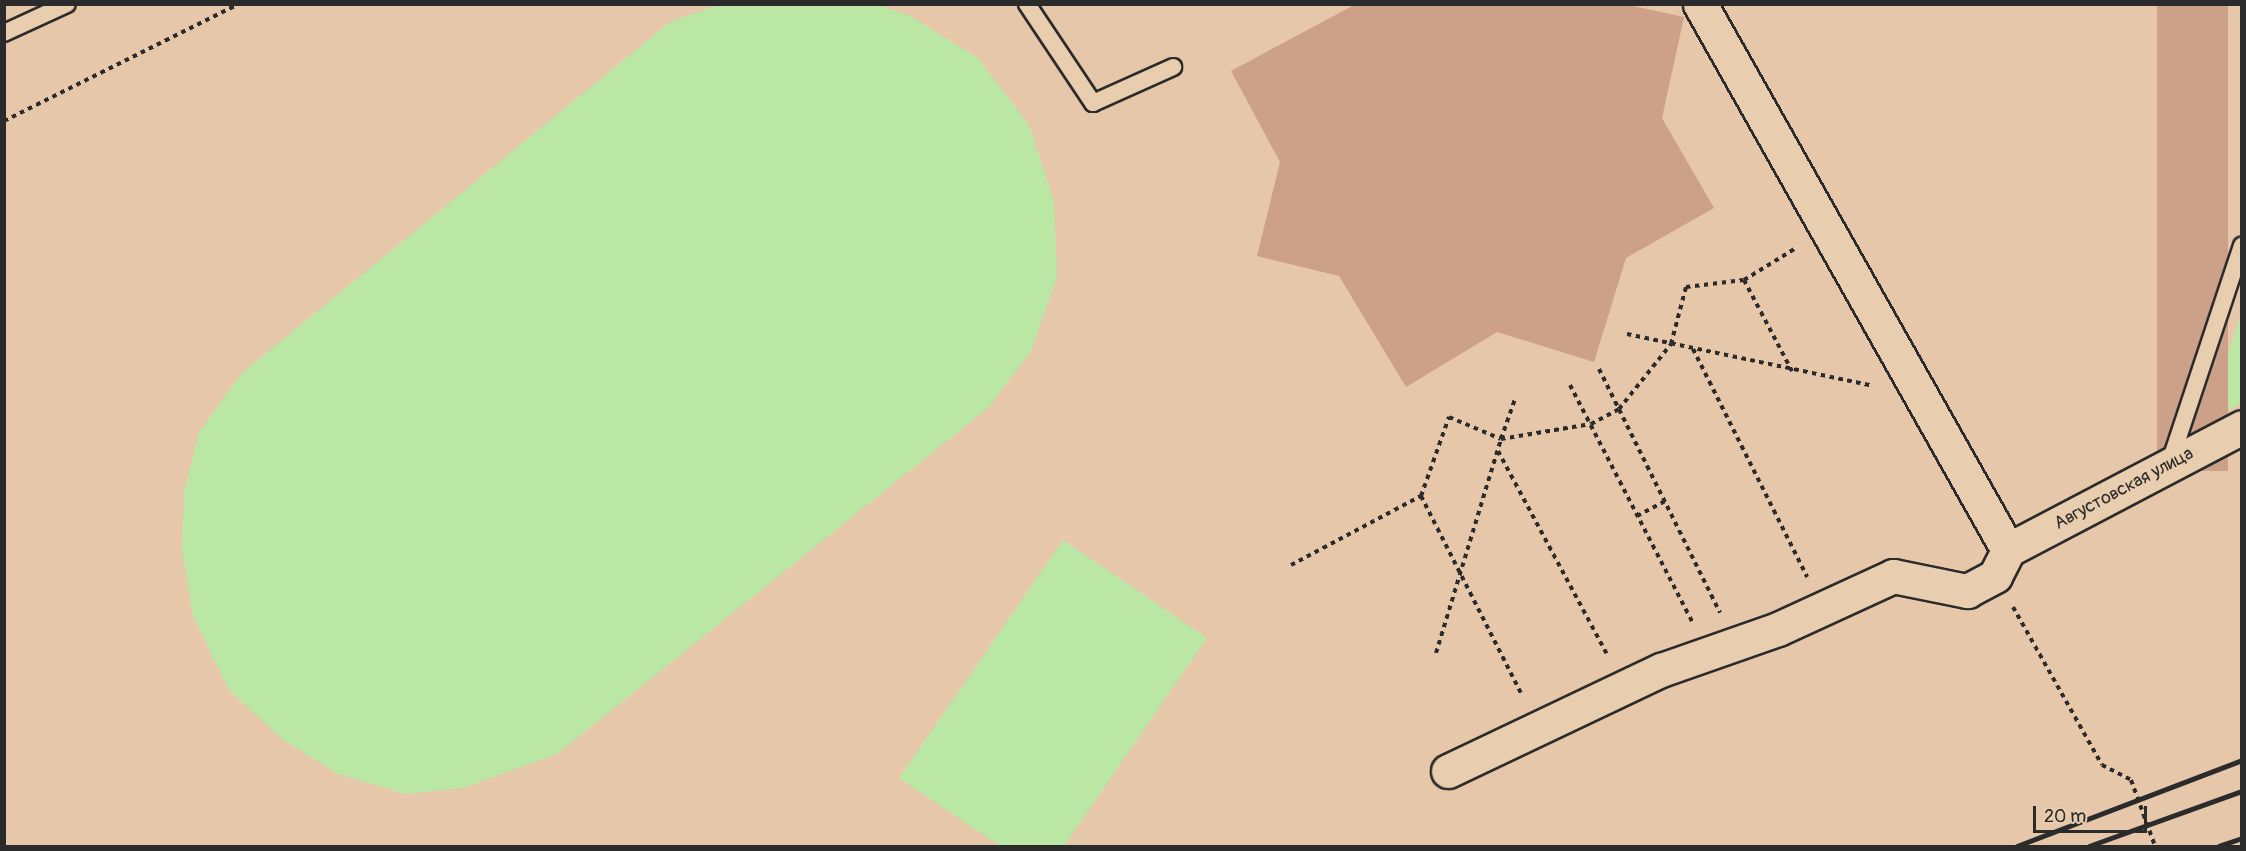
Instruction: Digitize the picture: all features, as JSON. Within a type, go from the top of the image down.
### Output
[{"type":"street","points":[[1700,4],[2001,563]]},
{"type":"street","name":"Августовская улица","points":[[1448,771],[1624,687],[1824,608],[1893,576],[1967,591],[2001,563],[2169,465],[2241,427]]},
{"type":"lane","points":[[4,33],[67,4]]},
{"type":"lane","points":[[1027,4],[1093,103],[1173,67]]},
{"type":"lane","points":[[2169,465],[2241,246]]},
{"type":"path","points":[[4,121],[239,4]]},
{"type":"path","points":[[1291,565],[1421,496],[1449,417],[1502,439],[1591,424],[1619,409],[1671,344],[1686,287],[1744,280],[1807,242]]},
{"type":"path","points":[[1744,280],[1793,371]]},
{"type":"path","points":[[1627,334],[1793,371],[1878,386]]},
{"type":"path","points":[[1693,349],[1824,608]]},
{"type":"path","points":[[1599,369],[1665,501],[1722,649]]},
{"type":"path","points":[[1570,385],[1638,516],[1722,649]]},
{"type":"path","points":[[1436,653],[1515,399]]},
{"type":"path","points":[[1498,450],[1624,687]]},
{"type":"path","points":[[1421,496],[1539,728]]},
{"type":"path","points":[[1638,516],[1665,501]]},
{"type":"path","points":[[2001,563],[2102,765],[2131,780],[2155,846]]},
{"type":"green space","points":[[719,5],[878,5],[908,15],[977,57],[1029,125],[1054,201],[1057,278],[1031,351],[989,407],[557,754],[463,788],[406,794],[338,774],[282,739],[229,690],[193,616],[182,549],[184,492],[199,432],[242,373],[670,22]]},
{"type":"green space","points":[[2241,314],[2241,403],[2223,413],[2211,406]]},
{"type":"green space","points":[[1063,540],[1207,638],[1064,846],[1000,846],[899,778]]},
{"type":"building","points":[[1356,4],[1624,4],[1684,17],[1662,118],[1714,208],[1626,258],[1594,362],[1497,332],[1406,387],[1339,276],[1257,256],[1280,162],[1231,71]]},
{"type":"building","points":[[2157,4],[2228,4],[2228,471],[2157,471]]},
{"type":"railway","points":[[2017,846],[2242,760]]},
{"type":"railway","points":[[2089,846],[2242,791]]},
{"type":"railway","points":[[2219,846],[2242,838]]}]
